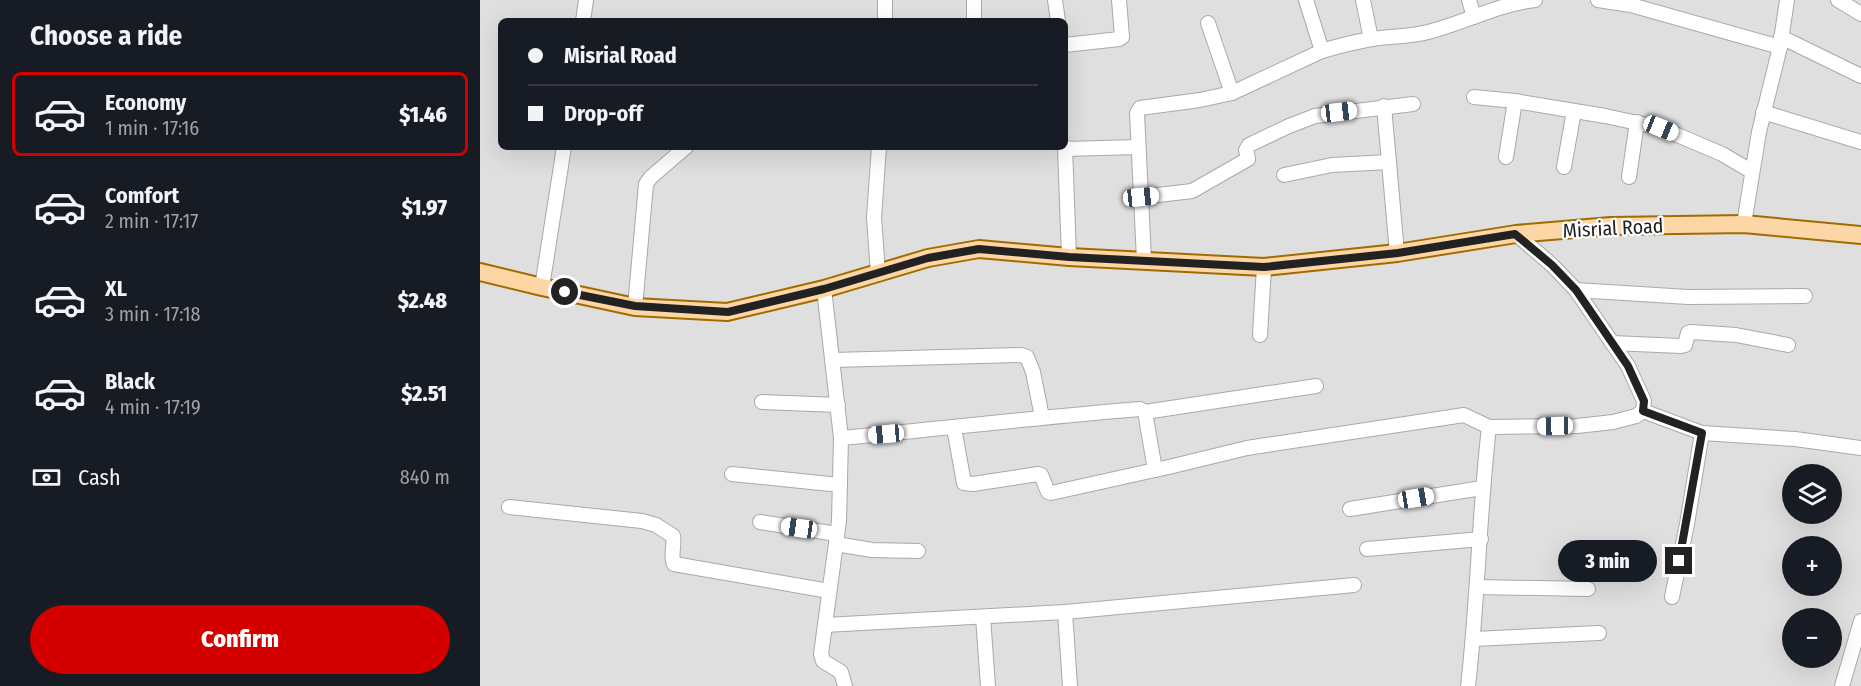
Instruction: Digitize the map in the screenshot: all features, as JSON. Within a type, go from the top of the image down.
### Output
[{"type":"main road","name":"Misrial Road","points":[[480,272],[635,306],[728,312],[824,289],[928,258],[979,249],[1069,257],[1264,267],[1398,253],[1515,234],[1611,226],[1744,224],[1861,235]]},
{"type":"street","points":[[583,18],[586,0]]},
{"type":"street","points":[[885,0],[885,18]]},
{"type":"street","points":[[974,0],[974,18]]},
{"type":"street","points":[[1055,0],[1058,18]]},
{"type":"street","points":[[1068,45],[1122,37],[1119,0]]},
{"type":"street","points":[[1306,0],[1322,51]]},
{"type":"street","points":[[1363,0],[1371,39]]},
{"type":"street","points":[[1469,0],[1474,17]]},
{"type":"street","points":[[1144,260],[1137,113],[1140,108],[1232,93],[1322,51],[1371,39],[1425,33],[1494,9],[1535,0]]},
{"type":"street","points":[[1598,0],[1642,8],[1780,42],[1861,76]]},
{"type":"street","points":[[1744,224],[1751,171],[1780,42],[1787,0]]},
{"type":"street","points":[[1838,0],[1861,14]]},
{"type":"street","points":[[1208,23],[1232,93]]},
{"type":"street","points":[[1474,97],[1515,101],[1661,128],[1722,154],[1751,171]]},
{"type":"street","points":[[1506,157],[1515,101]]},
{"type":"street","points":[[1141,197],[1192,191],[1248,159],[1246,150],[1249,145],[1315,116],[1413,104]]},
{"type":"street","points":[[1384,106],[1398,253]]},
{"type":"street","points":[[1564,167],[1574,111]]},
{"type":"street","points":[[1763,112],[1861,142]]},
{"type":"street","points":[[1629,177],[1638,122]]},
{"type":"street","points":[[1068,148],[1138,147]]},
{"type":"street","points":[[542,287],[564,150]]},
{"type":"street","points":[[635,306],[646,184],[682,150]]},
{"type":"street","points":[[878,274],[874,217],[879,150]]},
{"type":"street","points":[[1065,150],[1069,257]]},
{"type":"street","points":[[1284,175],[1332,165],[1389,162]]},
{"type":"street","points":[[954,428],[963,482],[966,484],[1038,474],[1048,492],[1052,493],[1247,448],[1464,415],[1489,427],[1577,426],[1613,422],[1636,416],[1643,411],[1644,401],[1628,366],[1576,290],[1552,265],[1515,234]]},
{"type":"street","points":[[1260,335],[1264,267]]},
{"type":"street","points":[[824,289],[841,438],[839,521],[822,657],[824,661],[841,672],[845,686]]},
{"type":"street","points":[[1576,290],[1688,297],[1805,296]]},
{"type":"street","points":[[1612,343],[1681,346],[1685,345],[1688,333],[1692,332],[1736,335],[1788,345]]},
{"type":"street","points":[[833,360],[1021,355],[1027,357],[1033,372],[1042,417]]},
{"type":"street","points":[[841,438],[1042,417],[1140,409],[1145,412],[1316,386]]},
{"type":"street","points":[[762,402],[838,405]]},
{"type":"street","points":[[1643,411],[1702,433],[1795,439],[1861,448]]},
{"type":"street","points":[[1145,412],[1155,470]]},
{"type":"street","points":[[1468,686],[1474,639],[1482,488],[1489,427]]},
{"type":"street","points":[[1672,597],[1702,433]]},
{"type":"street","points":[[732,474],[840,484]]},
{"type":"street","points":[[1350,509],[1482,488]]},
{"type":"street","points":[[509,507],[642,521],[656,525],[673,536],[675,543],[672,561],[678,566],[829,591]]},
{"type":"street","points":[[760,522],[837,539],[872,550],[918,551]]},
{"type":"street","points":[[1367,549],[1481,539]]},
{"type":"street","points":[[825,625],[1065,612],[1354,585]]},
{"type":"street","points":[[1477,587],[1588,589]]},
{"type":"street","points":[[1065,612],[1070,686]]},
{"type":"street","points":[[983,617],[988,686]]},
{"type":"street","points":[[1842,686],[1861,621]]},
{"type":"street","points":[[1474,639],[1599,633]]},
{"type":"shaded area","points":[[480,0],[1861,0],[1861,686],[480,686]]},
{"type":"route","points":[[565,292],[635,306],[728,312],[824,289],[928,258],[979,249],[1069,257],[1264,267],[1398,253],[1515,234],[1552,265],[1576,290],[1628,366],[1644,401],[1643,411],[1702,433],[1679,561]]}]
